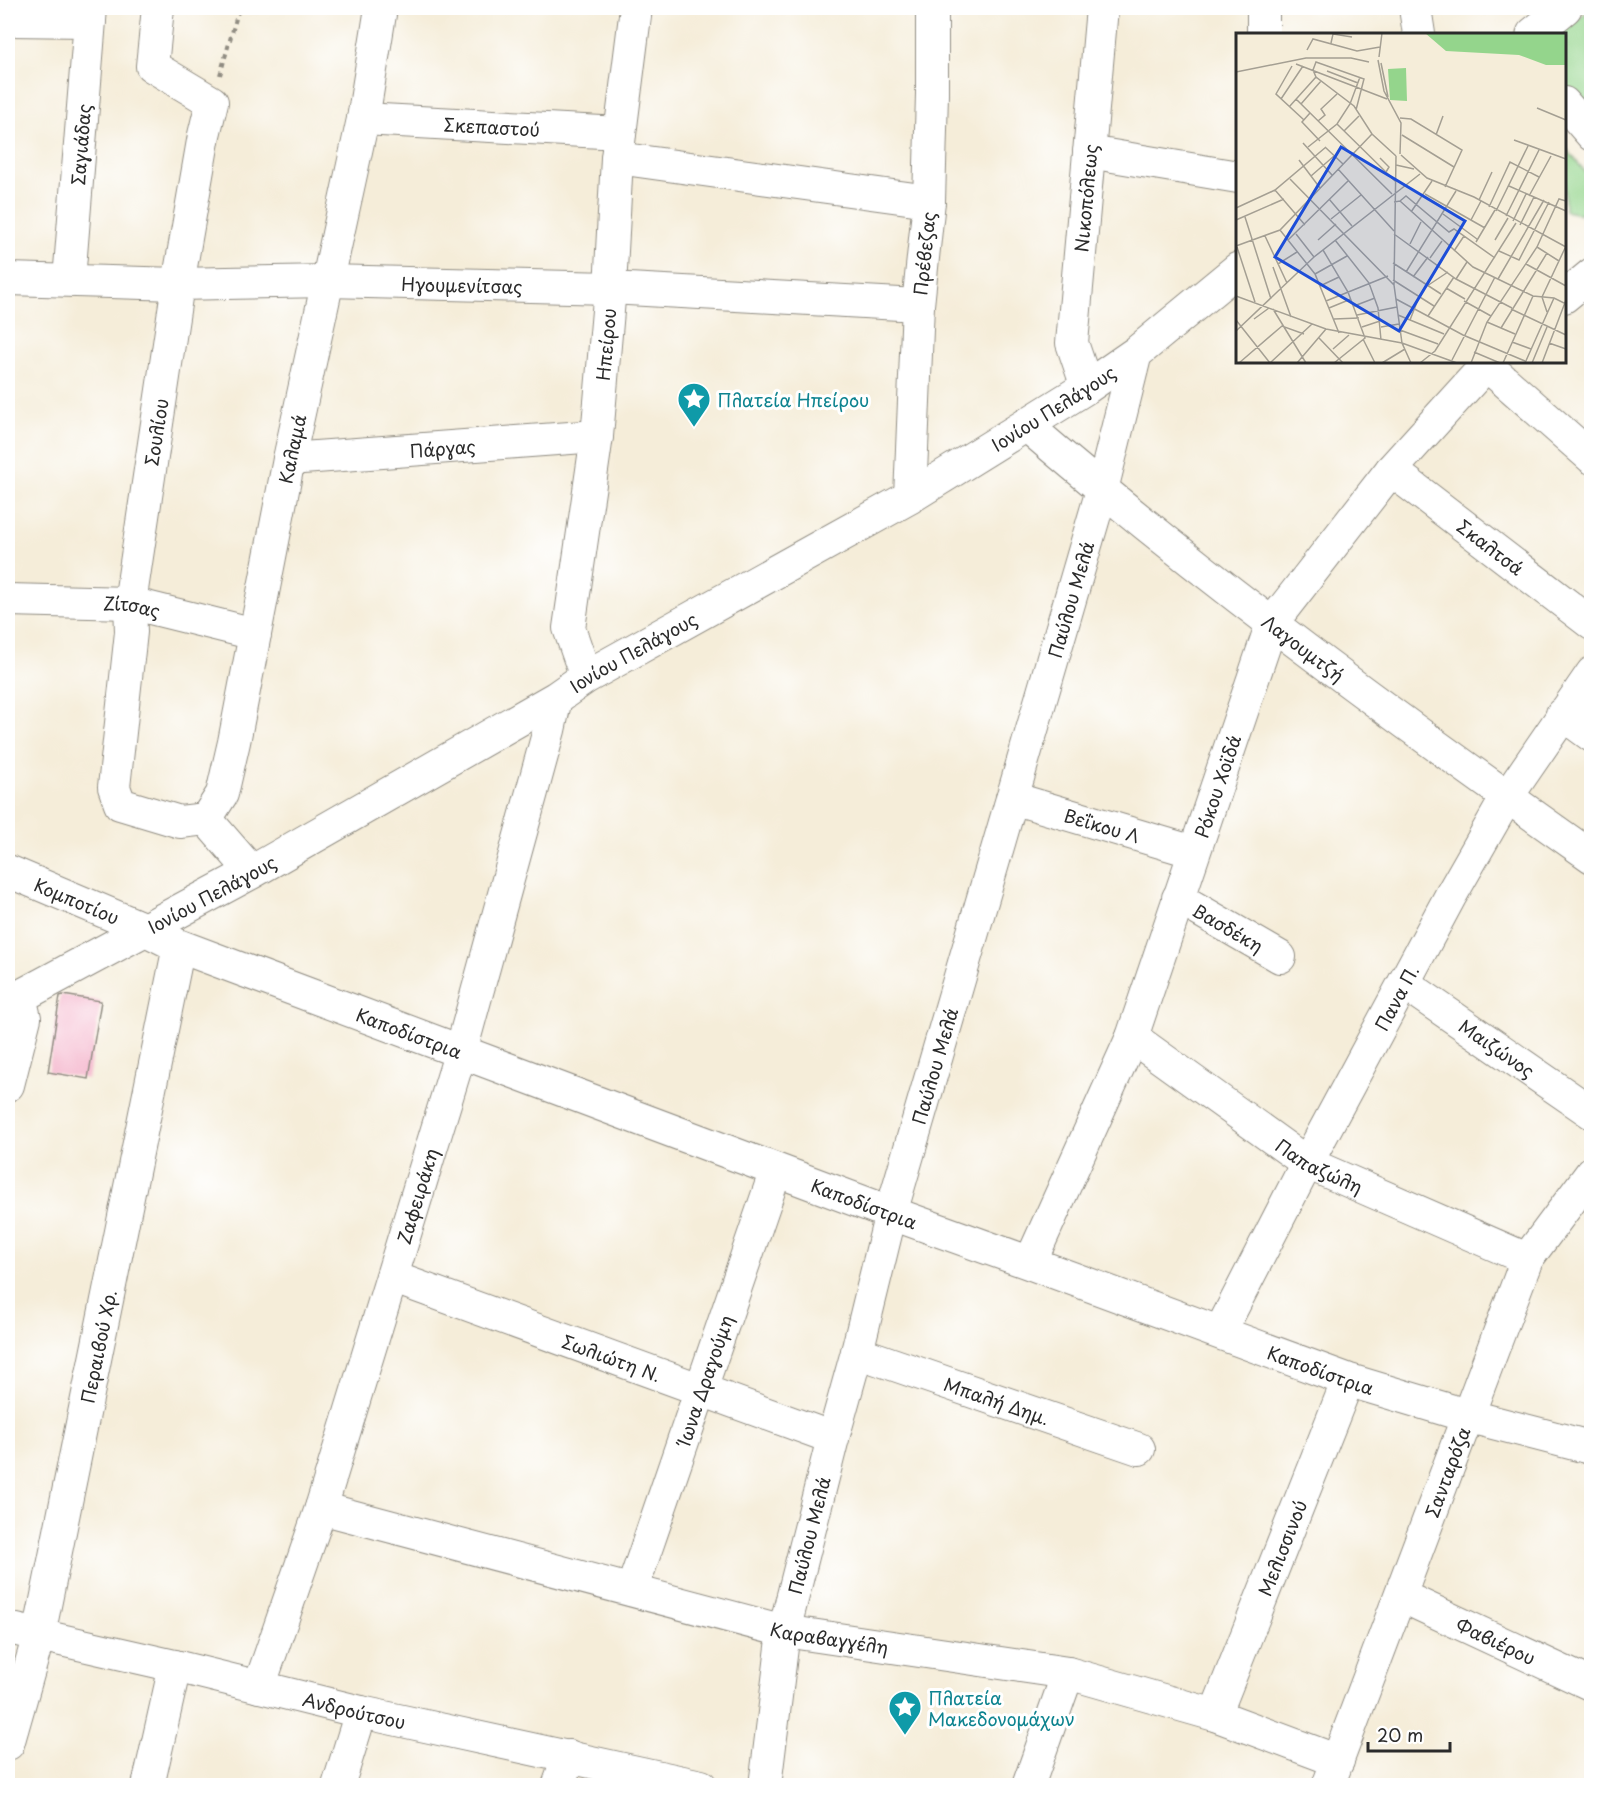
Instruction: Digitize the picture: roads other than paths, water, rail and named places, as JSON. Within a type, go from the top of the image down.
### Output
[{"type":"street","name":"Σουλίου","points":[[158,8],[152,66],[212,102],[204,135],[178,284],[130,603],[131,632],[114,787],[120,804],[180,822],[206,819]]},
{"type":"street","name":"Καλαμά","points":[[206,819],[222,795],[234,742],[289,459],[363,119],[381,8]]},
{"type":"street","name":"Ηπείρου","points":[[586,677],[569,628],[597,436],[619,146],[636,8]]},
{"type":"street","name":"Πρέβεζας","points":[[910,497],[918,305],[929,201],[932,8]]},
{"type":"street","points":[[1263,8],[1263,33]]},
{"type":"street","points":[[1415,8],[1419,33]]},
{"type":"street","points":[[1534,33],[1565,8]]},
{"type":"street","name":"Νικοπόλεως","points":[[1087,387],[1072,344],[1089,152],[1107,9]]},
{"type":"street","points":[[8,20],[91,14]]},
{"type":"street","name":"Σαγιάδας","points":[[69,280],[91,14]]},
{"type":"street","points":[[1566,105],[1592,135]]},
{"type":"street","name":"Σκεπαστού","points":[[363,119],[619,146],[929,201]]},
{"type":"street","points":[[1089,152],[1236,177]]},
{"type":"street","name":"Ιονίου Πελάγους","points":[[14,1000],[252,872],[556,698],[586,677],[910,497],[1087,387],[1136,353],[1236,271]]},
{"type":"street","points":[[1566,295],[1592,274]]},
{"type":"street","name":"Ηγουμενίτσας","points":[[8,279],[178,284],[328,281],[610,288],[918,305]]},
{"type":"street","name":"Παύλου Μελά","points":[[765,1785],[784,1631],[891,1213],[1102,490],[1136,353]]},
{"type":"street","points":[[1486,363],[1592,458]]},
{"type":"street","name":"Ρόκου Χοϊδά","points":[[1030,1263],[1132,1037],[1272,623],[1391,470],[1486,363]]},
{"type":"street","name":"Λαγουμτζή","points":[[1026,425],[1102,490],[1272,623],[1592,857]]},
{"type":"street","name":"Πάργας","points":[[289,459],[597,436]]},
{"type":"street","name":"Σκαλτσά","points":[[1391,470],[1592,624]]},
{"type":"street","name":"Ζίτσας","points":[[8,600],[130,603],[255,634]]},
{"type":"street","name":"Πανα Π.","points":[[1220,1332],[1307,1163],[1451,896],[1507,797],[1592,673]]},
{"type":"street","name":"Ζαφειράκη","points":[[259,1687],[321,1508],[461,1052],[556,698]]},
{"type":"street","points":[[1563,714],[1592,736]]},
{"type":"street","name":"Βεΐκου Λ","points":[[1012,798],[1194,852]]},
{"type":"street","points":[[206,819],[252,872]]},
{"type":"street","name":"Κομποτίου","points":[[8,871],[145,929]]},
{"type":"street","name":"Βασδέκη","points":[[1178,898],[1280,957]]},
{"type":"street","name":"Καποδίστρια","points":[[145,929],[179,945],[461,1052],[891,1213],[1348,1380],[1468,1416],[1592,1448]]},
{"type":"street","name":"Περαιβού Χρ.","points":[[8,1744],[39,1635],[179,945]]},
{"type":"street","name":"Μαιζώνος","points":[[1405,984],[1592,1113]]},
{"type":"street","points":[[8,1085],[25,1018],[14,1000]]},
{"type":"street","name":"Παπαζώλη","points":[[1132,1037],[1307,1163],[1527,1259]]},
{"type":"street","name":"Ίωνα Δραγούμη","points":[[632,1590],[776,1170]]},
{"type":"street","name":"Σανταρόζα","points":[[1333,1773],[1527,1259],[1592,1172]]},
{"type":"street","name":"Σωλιώτη Ν.","points":[[392,1276],[833,1438]]},
{"type":"street","name":"Μπαλή Δημ.","points":[[857,1352],[1139,1449]]},
{"type":"street","name":"Μελισσινού","points":[[1215,1715],[1348,1380]]},
{"type":"street","name":"Καραβαγγέλη","points":[[321,1508],[784,1631],[1068,1673],[1215,1715],[1333,1773]]},
{"type":"street","name":"Φαβιέρου","points":[[1401,1596],[1592,1685]]},
{"type":"street","name":"Ανδρούτσου","points":[[8,1628],[361,1712],[701,1785]]},
{"type":"street","points":[[148,1785],[175,1666]]},
{"type":"street","points":[[1028,1785],[1068,1673]]},
{"type":"street","points":[[338,1785],[361,1712]]},
{"type":"street","points":[[558,1785],[569,1756]]},
{"type":"place","name":"Πλατεία Ηπείρου","points":[[694,428]]},
{"type":"place","name":"Πλατεία Μακεδονομάχων","points":[[905,1736]]}]
